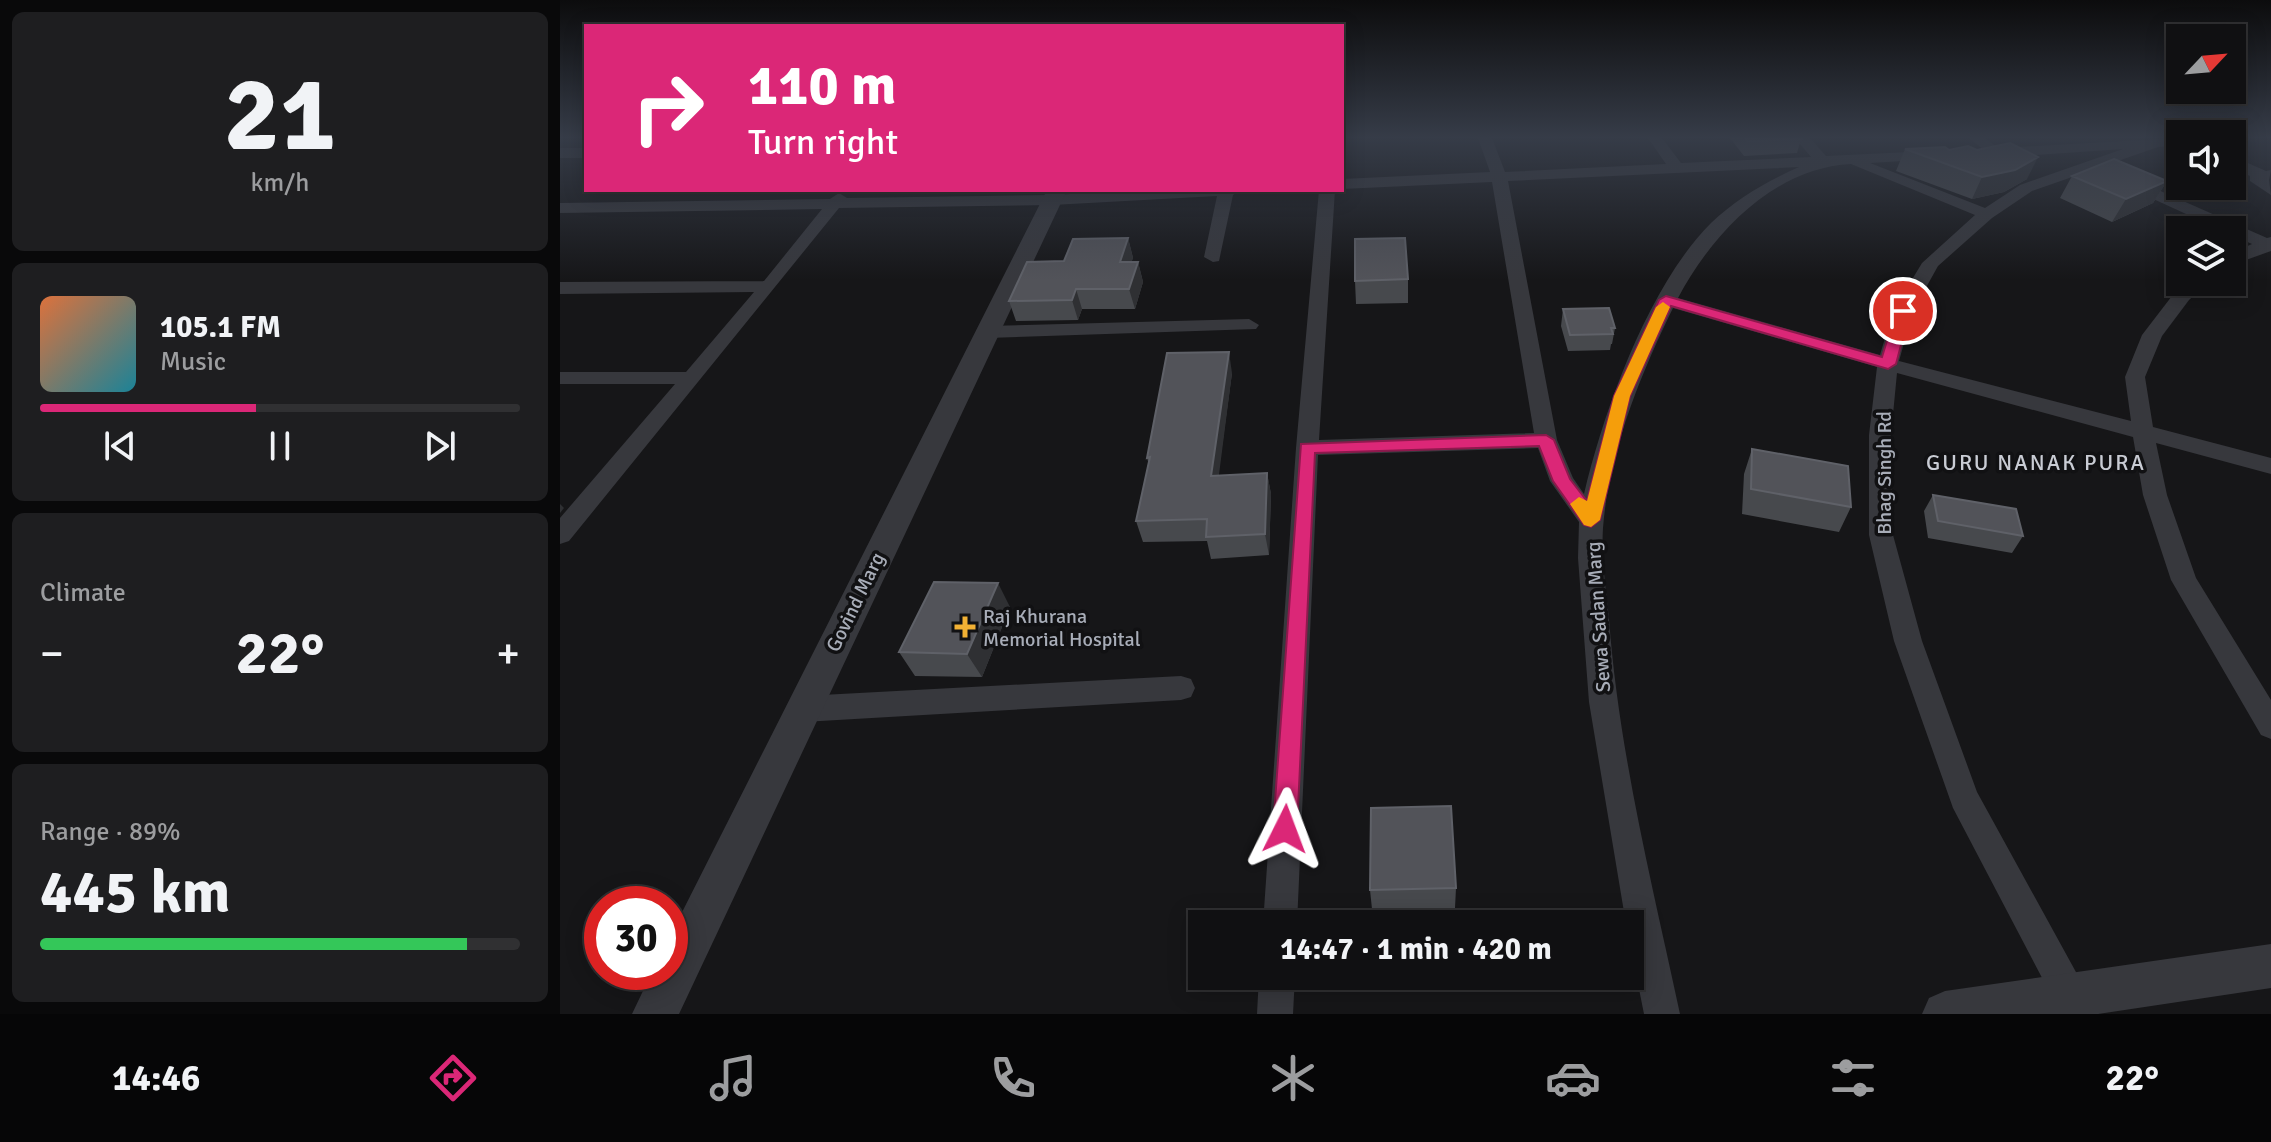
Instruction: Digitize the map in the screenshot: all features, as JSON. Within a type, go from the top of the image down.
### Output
[{"type":"street","points":[[1501,185],[1546,440],[1562,481],[1591,520]]},
{"type":"street","name":"Sewa Sadan Marg","points":[[1662,1014],[1628,849],[1596,647],[1591,520],[1622,396],[1666,300],[1699,245],[1742,202],[1770,185]]},
{"type":"street","points":[[1913,185],[1986,214]]},
{"type":"street","name":"Bhag Singh Rd","points":[[2033,185],[1986,214],[1931,263],[1903,311],[1888,364],[1880,435],[1881,535],[1908,641],[1964,798],[2075,1005]]},
{"type":"street","points":[[2139,185],[2270,244]]},
{"type":"street","points":[[560,208],[839,197],[1157,192]]},
{"type":"street","points":[[1213,257],[1226,192]]},
{"type":"street","points":[[1281,910],[1307,448],[1327,192]]},
{"type":"street","name":"Govind Marg","points":[[655,1014],[1054,195]]},
{"type":"street","points":[[560,535],[769,286],[839,197]]},
{"type":"street","points":[[2246,254],[2270,244]]},
{"type":"street","points":[[560,288],[769,286]]},
{"type":"street","points":[[2182,296],[2152,335],[2135,377],[2155,495],[2184,580],[2271,726]]},
{"type":"street","points":[[1666,300],[1888,364],[2271,466]]},
{"type":"street","points":[[987,332],[1249,325]]},
{"type":"street","points":[[560,378],[693,378]]},
{"type":"street","points":[[1307,448],[1546,440]]},
{"type":"street","points":[[803,709],[1181,688]]},
{"type":"street","points":[[1945,1014],[2075,1005],[2271,966]]},
{"type":"street","points":[[1275,1014],[1276,990]]},
{"type":"building","points":[[2094,185],[2157,185],[2126,199]]},
{"type":"building","points":[[1128,238],[1120,262],[1138,262],[1129,289],[1076,289],[1072,300],[1009,301],[1027,262],[1064,261],[1073,239]]},
{"type":"building","points":[[1405,238],[1408,279],[1355,281],[1355,239]]},
{"type":"building","points":[[1609,308],[1615,328],[1611,328],[1613,334],[1570,335],[1563,309]]},
{"type":"building","points":[[1229,352],[1211,476],[1267,473],[1265,534],[1206,537],[1207,519],[1136,521],[1167,353]]},
{"type":"building","points":[[1752,449],[1848,466],[1851,507],[1751,489]]},
{"type":"building","points":[[1933,495],[2016,509],[2023,536],[1938,521]]},
{"type":"building","points":[[934,582],[998,583],[967,654],[899,652]]},
{"type":"building","points":[[1451,806],[1456,888],[1370,890],[1371,808]]},
{"type":"slow traffic","points":[[1579,504],[1591,520],[1622,396],[1663,307]]},
{"type":"place","name":"Raj Khurana Memorial Hospital","points":[[965,627]]},
{"type":"district","name":"GURU NANAK PURA","points":[[2036,462]]},
{"type":"route","points":[[1285,829],[1307,448],[1546,440],[1562,481],[1591,520],[1622,396],[1666,300],[1888,364],[1903,311]]}]
